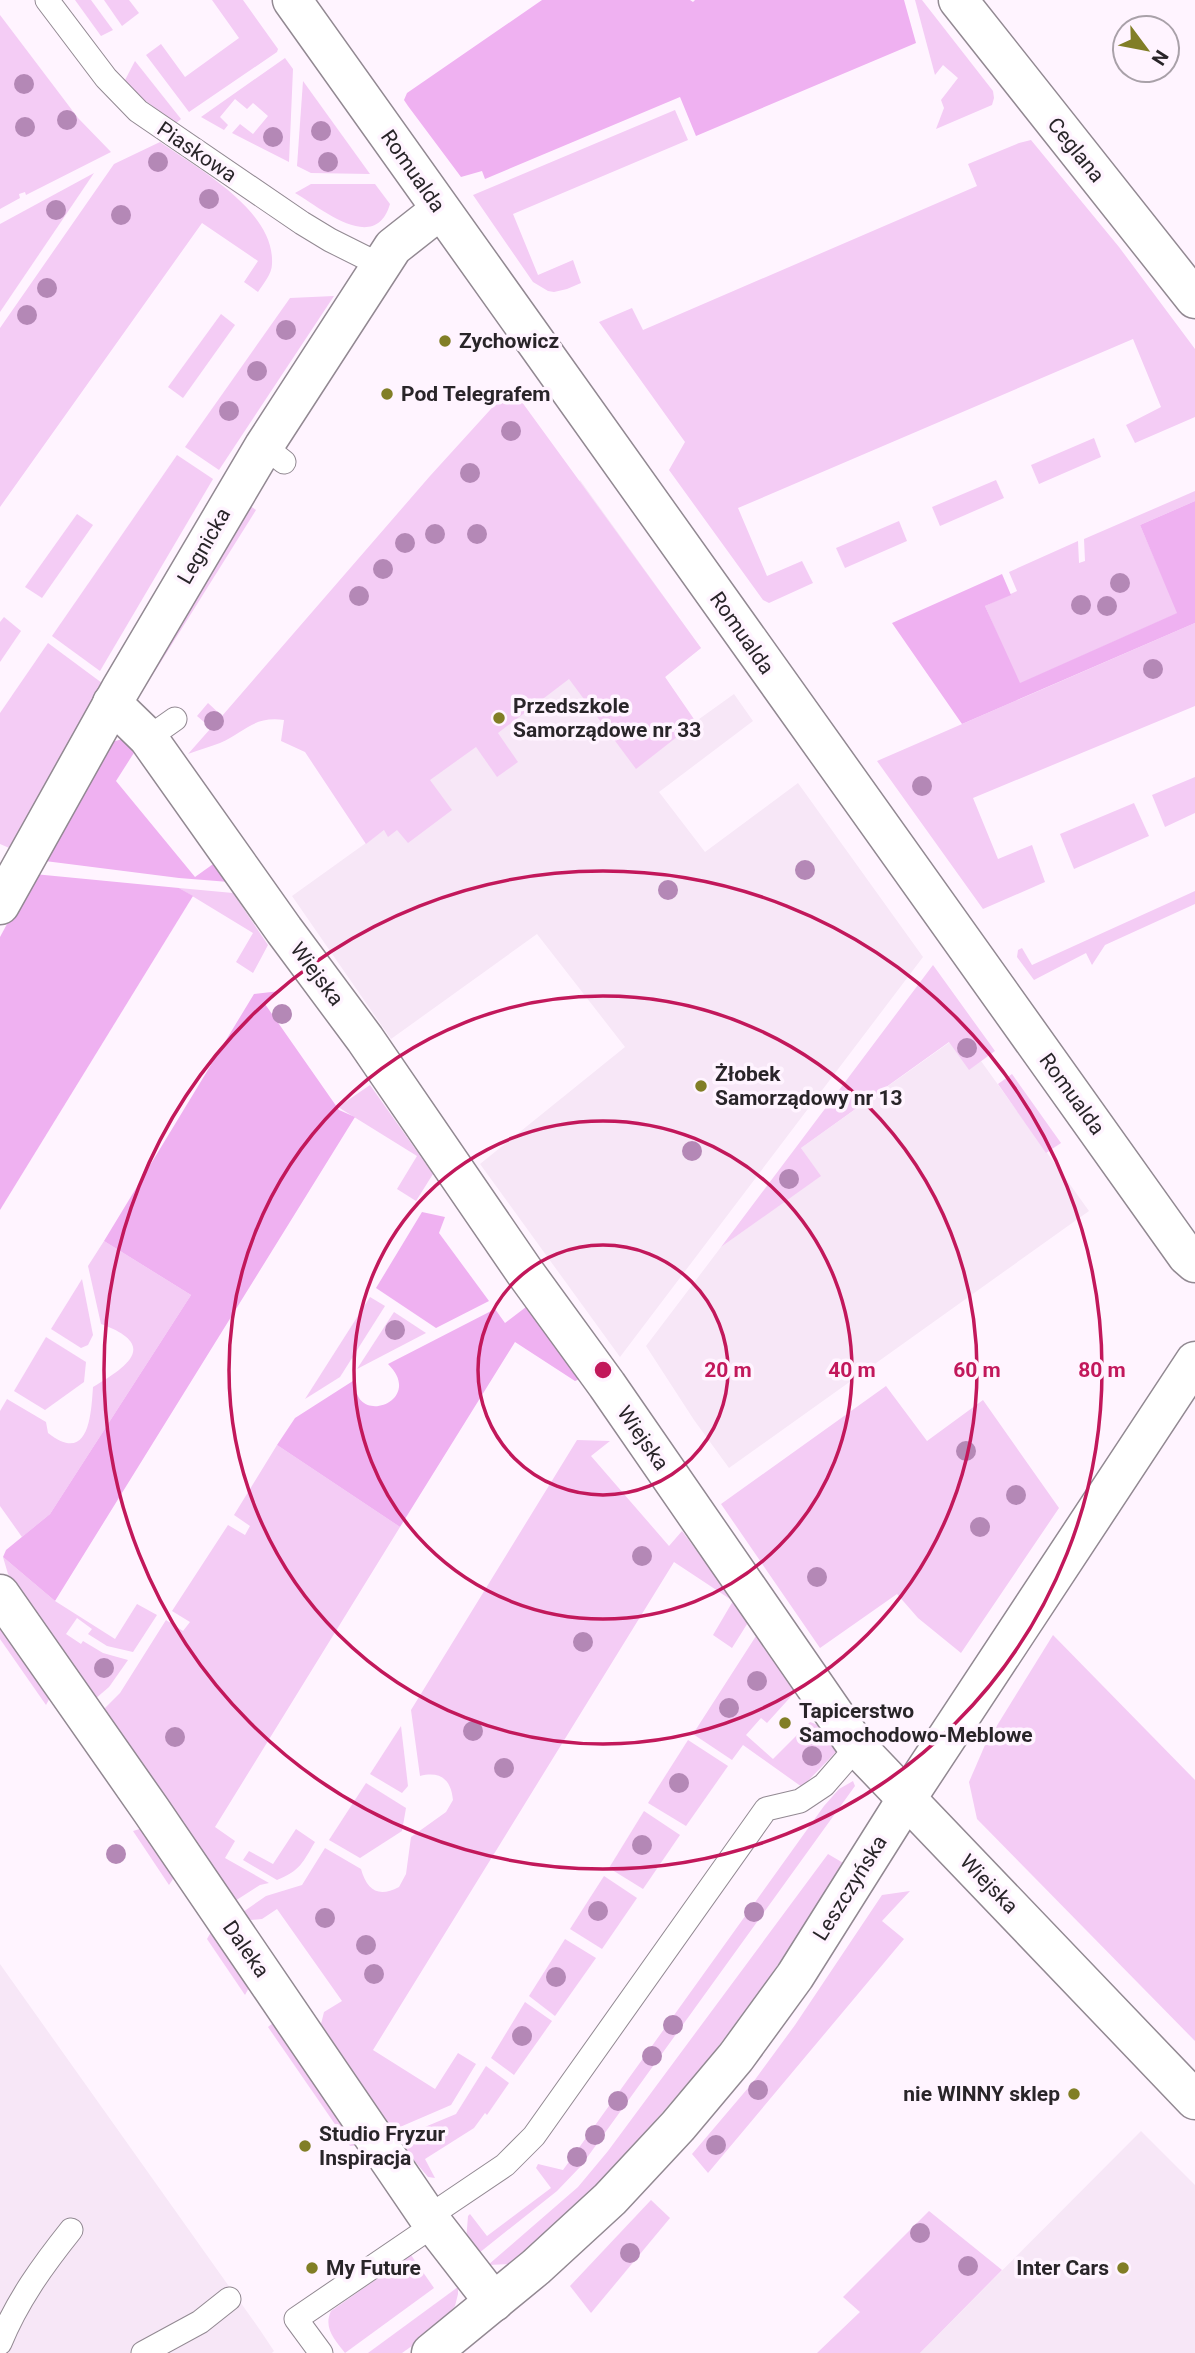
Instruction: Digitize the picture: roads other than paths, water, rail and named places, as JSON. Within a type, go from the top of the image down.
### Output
[{"type":"street","name":"Romualda","points":[[292,0],[1195,1263]]},
{"type":"street","name":"Ceglana","points":[[958,0],[1195,299]]},
{"type":"street","name":"Legnicka","points":[[0,905],[112,704],[274,454],[380,265],[393,247],[440,210]]},
{"type":"street","name":"Wiejska","points":[[112,704],[162,729],[284,930],[365,1039],[858,1747],[1195,2100]]},
{"type":"street","name":"Leszczyńska","points":[[431,2353],[536,2267],[610,2199],[714,2084],[795,1976],[906,1798],[1195,1361]]},
{"type":"street","name":"Daleka","points":[[0,1594],[431,2221],[494,2302]]},
{"type":"lane","name":"Piaskowa","points":[[47,0],[106,78],[138,111],[302,223],[380,265]]},
{"type":"lane","points":[[321,2353],[296,2319],[505,2165],[534,2136],[766,1809],[800,1801],[824,1785],[858,1747]]},
{"type":"lane","points":[[0,2343],[10,2318],[46,2262],[71,2230]]},
{"type":"lane","points":[[143,2353],[200,2322],[229,2299]]},
{"type":"place","name":"Zychowicz","points":[[445,341]]},
{"type":"place","name":"Pod Telegrafem","points":[[387,394]]},
{"type":"place","name":"Przedszkole Samorządowe nr 33","points":[[499,718]]},
{"type":"place","name":"Żłobek Samorządowy nr 13","points":[[701,1086]]},
{"type":"place","name":"Tapicerstwo Samochodowo-Meblowe","points":[[785,1723]]},
{"type":"place","name":"nie WINNY sklep","points":[[1074,2094]]},
{"type":"place","name":"Studio Fryzur Inspiracja","points":[[305,2146]]},
{"type":"place","name":"My Future","points":[[312,2268]]},
{"type":"place","name":"Inter Cars","points":[[1123,2268]]}]
